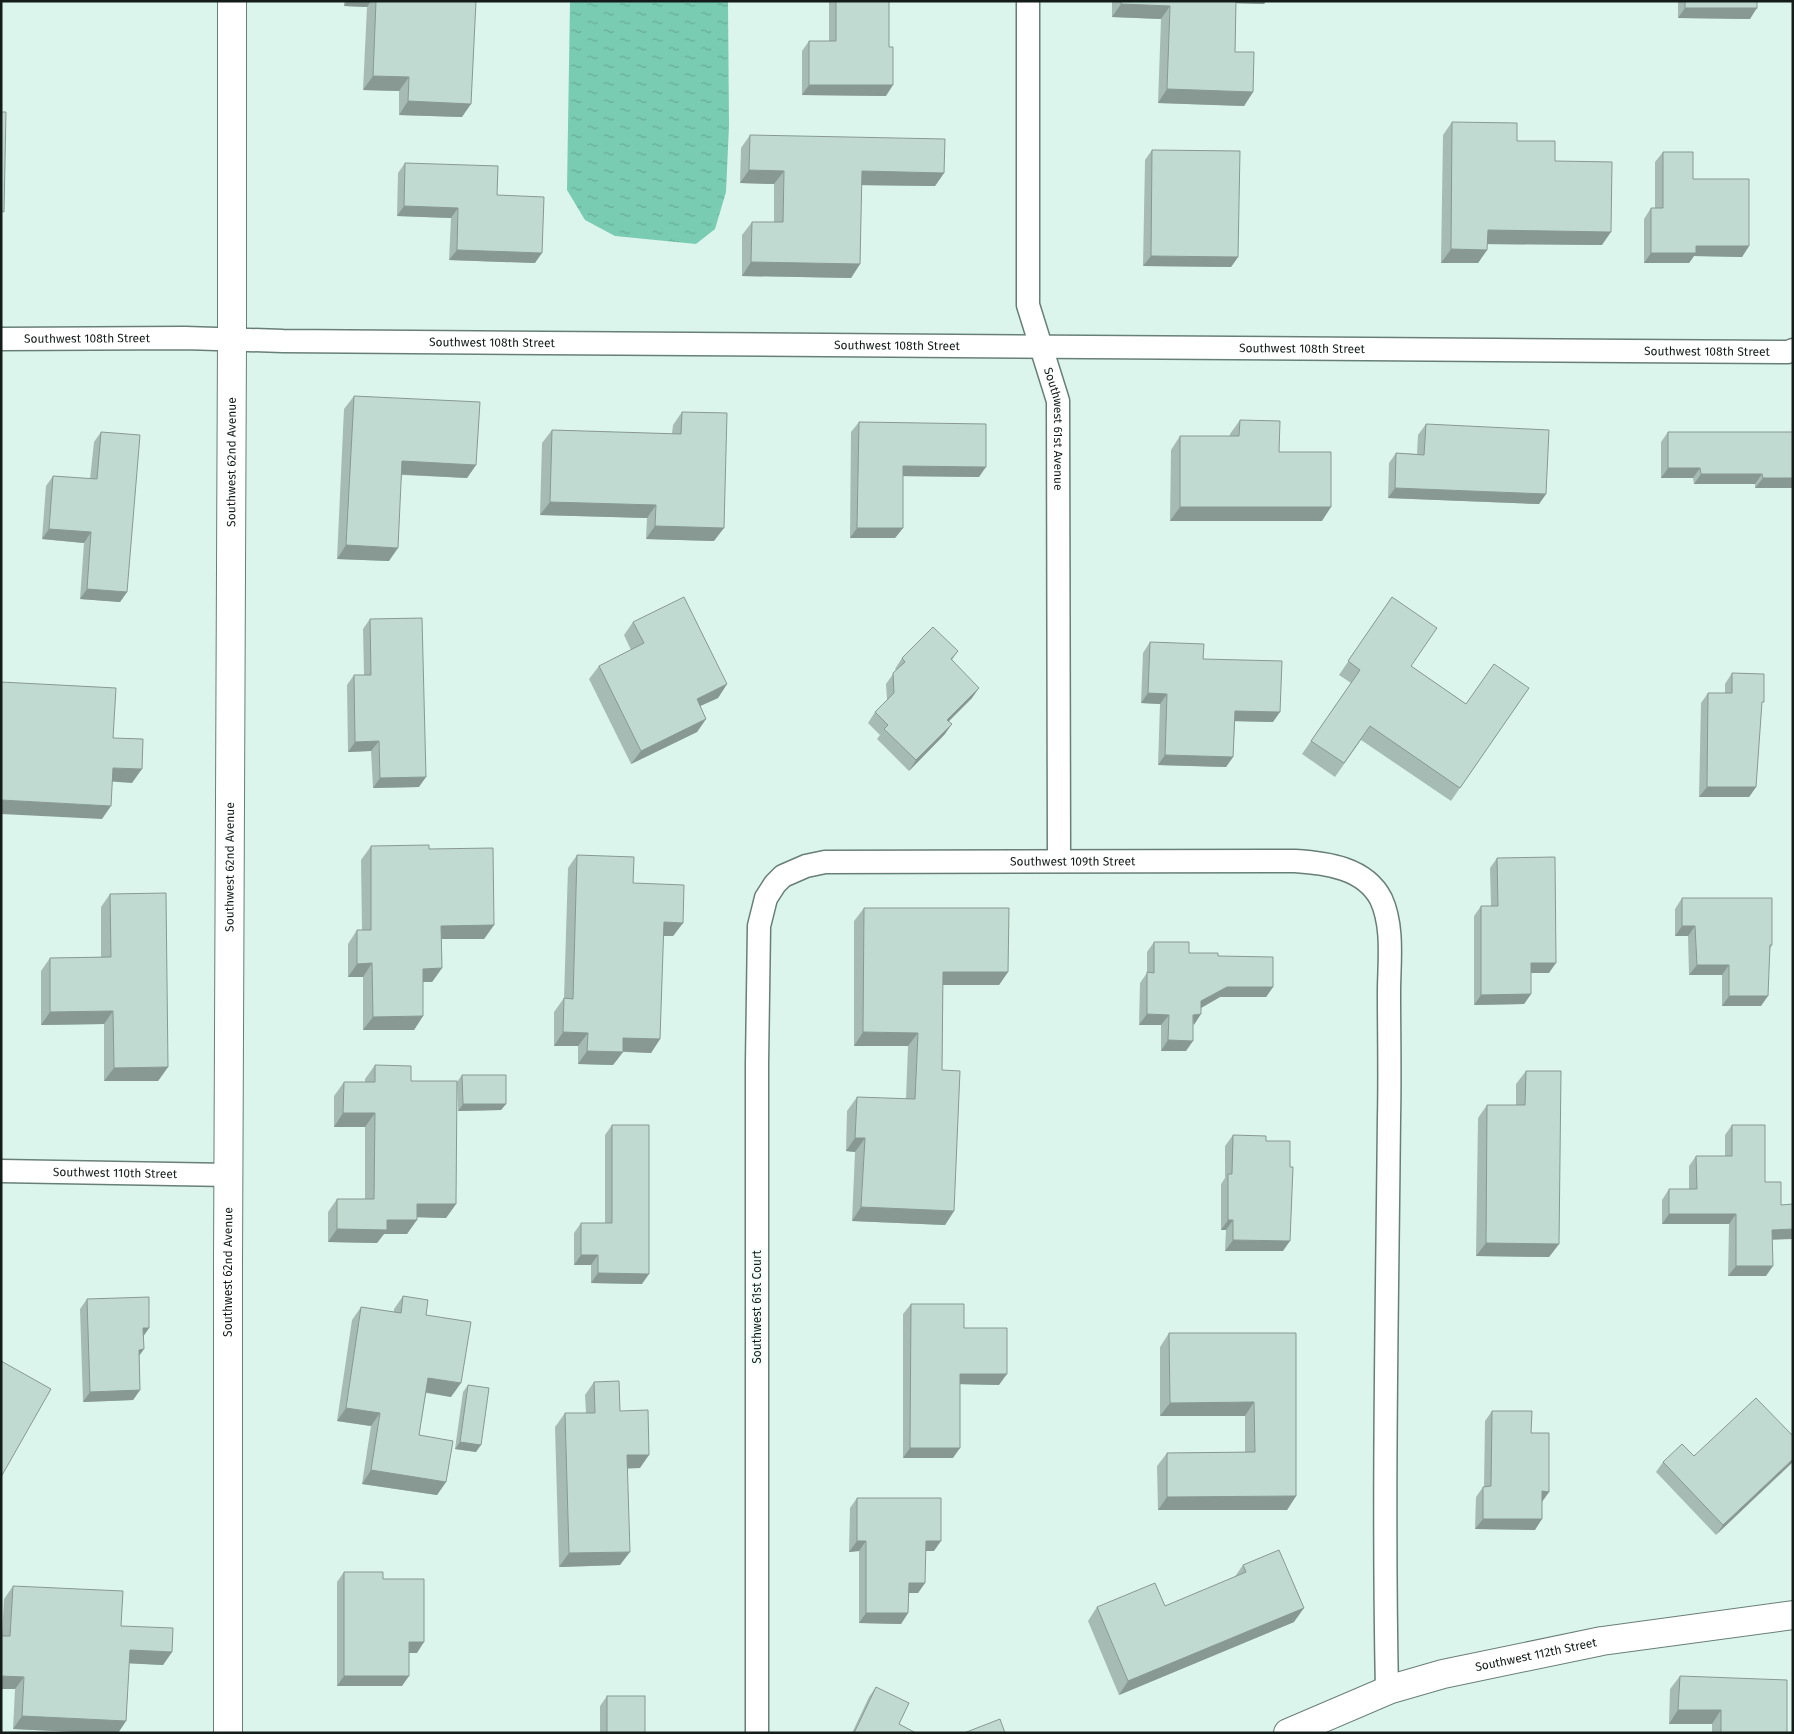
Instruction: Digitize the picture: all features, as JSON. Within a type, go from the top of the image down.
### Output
[{"type":"street","name":"Southwest 62nd Avenue","points":[[228,1733],[232,1]]},
{"type":"street","name":"Southwest 61st Avenue","points":[[1028,1],[1028,305],[1058,401],[1058,860]]},
{"type":"street","name":"Southwest 108th Street","points":[[1,339],[232,339],[283,341],[1788,352],[1793,350]]},
{"type":"street","name":"Southwest 109th Street","points":[[775,884],[783,876],[794,870],[825,862],[1058,860],[1295,861],[1322,863],[1344,869],[1359,876],[1371,885],[1381,899],[1389,930],[1387,1691]]},
{"type":"street","name":"Southwest 61st Court","points":[[757,1733],[757,1063],[759,926],[766,898],[775,884]]},
{"type":"street","name":"Southwest 110th Street","points":[[1,1171],[229,1175]]},
{"type":"street","name":"Southwest 112th Street","points":[[1288,1733],[1330,1724],[1387,1691],[1418,1680],[1443,1674],[1540,1653],[1656,1633],[1793,1614]]},
{"type":"water","points":[[570,1],[728,1],[729,126],[726,192],[715,229],[696,244],[615,236],[585,220],[567,190]]},
{"type":"building","points":[[376,1],[476,1],[471,104],[408,101],[409,77],[373,76]]},
{"type":"building","points":[[836,1],[889,1],[889,47],[893,47],[893,85],[809,85],[809,41],[836,41]]},
{"type":"building","points":[[1121,1],[1236,1],[1235,52],[1254,52],[1253,92],[1167,89],[1170,6],[1121,4]]},
{"type":"building","points":[[1685,1],[1757,1],[1757,8],[1685,8]]},
{"type":"building","points":[[1,112],[6,112],[4,212],[1,211]]},
{"type":"building","points":[[1452,122],[1517,123],[1517,141],[1555,141],[1555,161],[1612,162],[1611,232],[1488,230],[1487,250],[1451,249]]},
{"type":"building","points":[[750,135],[945,139],[944,173],[862,171],[860,264],[751,262],[752,222],[783,222],[784,171],[749,170]]},
{"type":"building","points":[[1152,150],[1240,151],[1238,257],[1151,256]]},
{"type":"building","points":[[1663,152],[1693,152],[1693,179],[1749,179],[1749,246],[1696,246],[1696,253],[1651,253],[1651,208],[1663,208]]},
{"type":"building","points":[[405,163],[498,166],[497,195],[544,197],[542,253],[457,250],[458,208],[404,206]]},
{"type":"building","points":[[354,396],[480,402],[476,465],[402,461],[398,548],[346,545]]},
{"type":"building","points":[[682,412],[727,413],[724,528],[655,526],[656,505],[550,502],[552,430],[681,434]]},
{"type":"building","points":[[1240,420],[1280,421],[1279,452],[1331,452],[1331,507],[1180,507],[1180,436],[1239,436]]},
{"type":"building","points":[[859,422],[986,424],[986,467],[903,466],[903,528],[857,528]]},
{"type":"building","points":[[1426,424],[1549,430],[1546,494],[1395,488],[1396,453],[1424,455]]},
{"type":"building","points":[[101,432],[140,435],[127,592],[87,589],[91,532],[49,529],[53,476],[97,479]]},
{"type":"building","points":[[1668,432],[1793,432],[1793,478],[1763,478],[1762,474],[1701,474],[1700,468],[1668,468]]},
{"type":"building","points":[[684,597],[727,684],[697,699],[706,719],[641,751],[599,666],[644,643],[633,622]]},
{"type":"building","points":[[1392,597],[1437,628],[1411,666],[1466,704],[1494,664],[1529,688],[1460,788],[1370,726],[1344,763],[1311,741],[1360,670],[1348,661]]},
{"type":"building","points":[[422,618],[426,777],[380,778],[379,741],[355,742],[354,675],[371,675],[370,619]]},
{"type":"building","points":[[933,627],[958,651],[951,659],[979,688],[947,720],[952,724],[916,760],[884,729],[888,725],[875,712],[894,693],[893,673],[905,662],[902,658]]},
{"type":"building","points":[[1150,642],[1204,644],[1203,659],[1282,661],[1280,712],[1235,711],[1233,757],[1165,755],[1167,694],[1148,693]]},
{"type":"building","points":[[1732,673],[1764,674],[1764,702],[1762,702],[1756,787],[1707,787],[1708,693],[1732,693]]},
{"type":"building","points":[[1,682],[116,688],[113,738],[143,739],[142,769],[113,768],[111,806],[1,800]]},
{"type":"building","points":[[429,845],[429,849],[493,848],[494,925],[441,926],[442,968],[423,969],[423,1016],[373,1017],[372,963],[357,964],[357,930],[371,930],[371,846]]},
{"type":"building","points":[[577,855],[634,857],[633,883],[684,885],[683,923],[664,922],[660,1039],[623,1038],[623,1052],[587,1051],[588,1033],[563,1032],[564,998],[573,999]]},
{"type":"building","points":[[1555,857],[1556,963],[1531,963],[1531,994],[1481,995],[1481,906],[1498,906],[1497,858]]},
{"type":"building","points":[[166,893],[168,1067],[114,1068],[113,1011],[50,1012],[50,958],[111,957],[110,894]]},
{"type":"building","points":[[1682,898],[1772,898],[1772,945],[1770,945],[1768,996],[1729,996],[1729,965],[1697,965],[1695,926],[1682,926]]},
{"type":"building","points":[[864,908],[1009,908],[1008,972],[943,972],[942,1070],[960,1071],[954,1211],[861,1207],[865,1138],[855,1138],[857,1097],[915,1099],[918,1033],[863,1032]]},
{"type":"building","points":[[1154,942],[1189,942],[1189,953],[1218,953],[1218,956],[1273,957],[1273,987],[1227,987],[1201,1001],[1201,1014],[1193,1015],[1193,1041],[1168,1040],[1169,1015],[1147,1014],[1147,972],[1154,973]]},
{"type":"building","points":[[375,1065],[411,1066],[411,1081],[457,1081],[456,1204],[417,1204],[417,1220],[387,1220],[387,1230],[337,1229],[337,1199],[374,1199],[375,1113],[343,1113],[344,1082],[375,1082]]},
{"type":"building","points":[[1526,1071],[1561,1071],[1559,1244],[1486,1243],[1487,1105],[1525,1105]]},
{"type":"building","points":[[462,1075],[506,1075],[506,1104],[463,1104]]},
{"type":"building","points":[[612,1125],[649,1125],[649,1274],[598,1273],[598,1255],[581,1255],[581,1223],[612,1223]]},
{"type":"building","points":[[1732,1125],[1765,1125],[1765,1182],[1781,1182],[1781,1205],[1793,1204],[1793,1229],[1772,1230],[1773,1266],[1736,1266],[1736,1214],[1669,1214],[1669,1189],[1697,1189],[1696,1156],[1732,1156]]},
{"type":"building","points":[[1233,1135],[1266,1136],[1266,1141],[1290,1141],[1290,1167],[1293,1167],[1290,1241],[1233,1240],[1233,1220],[1228,1220],[1228,1174],[1232,1174]]},
{"type":"building","points":[[403,1296],[428,1300],[426,1315],[471,1322],[461,1383],[428,1378],[419,1435],[453,1441],[446,1482],[371,1470],[380,1413],[346,1408],[361,1307],[401,1313]]},
{"type":"building","points":[[149,1297],[149,1328],[143,1328],[144,1349],[139,1350],[140,1390],[90,1392],[87,1299]]},
{"type":"building","points":[[911,1304],[964,1304],[964,1328],[1007,1328],[1007,1374],[960,1374],[960,1448],[910,1448]]},
{"type":"building","points":[[1169,1333],[1296,1333],[1296,1496],[1167,1497],[1167,1453],[1255,1452],[1254,1402],[1170,1403]]},
{"type":"building","points":[[1,1361],[51,1389],[1,1477]]},
{"type":"building","points":[[619,1381],[620,1411],[648,1410],[649,1455],[627,1455],[630,1552],[569,1553],[565,1413],[595,1413],[594,1382]]},
{"type":"building","points":[[468,1385],[489,1388],[481,1445],[460,1442]]},
{"type":"building","points":[[1756,1398],[1793,1436],[1793,1459],[1723,1525],[1663,1462],[1682,1444],[1694,1456]]},
{"type":"building","points":[[1492,1411],[1532,1411],[1531,1433],[1549,1433],[1549,1492],[1542,1491],[1542,1519],[1483,1519],[1483,1487],[1491,1486]]},
{"type":"building","points":[[857,1498],[941,1498],[941,1541],[926,1541],[925,1583],[909,1583],[908,1613],[866,1613],[866,1541],[857,1541]]},
{"type":"building","points":[[1279,1550],[1304,1608],[1128,1681],[1097,1607],[1155,1583],[1165,1606],[1246,1572],[1243,1565]]},
{"type":"building","points":[[344,1572],[383,1572],[383,1579],[424,1579],[424,1642],[409,1642],[409,1676],[344,1676]]},
{"type":"building","points":[[13,1586],[123,1591],[121,1626],[173,1628],[172,1652],[130,1650],[126,1721],[22,1716],[24,1677],[1,1676],[1,1636],[10,1636]]},
{"type":"building","points":[[1680,1676],[1787,1680],[1787,1733],[1721,1733],[1721,1710],[1678,1710]]},
{"type":"building","points":[[876,1687],[909,1703],[899,1724],[916,1733],[854,1733]]},
{"type":"building","points":[[607,1696],[645,1696],[645,1733],[607,1733]]},
{"type":"building","points":[[1000,1719],[1005,1733],[964,1733]]}]
